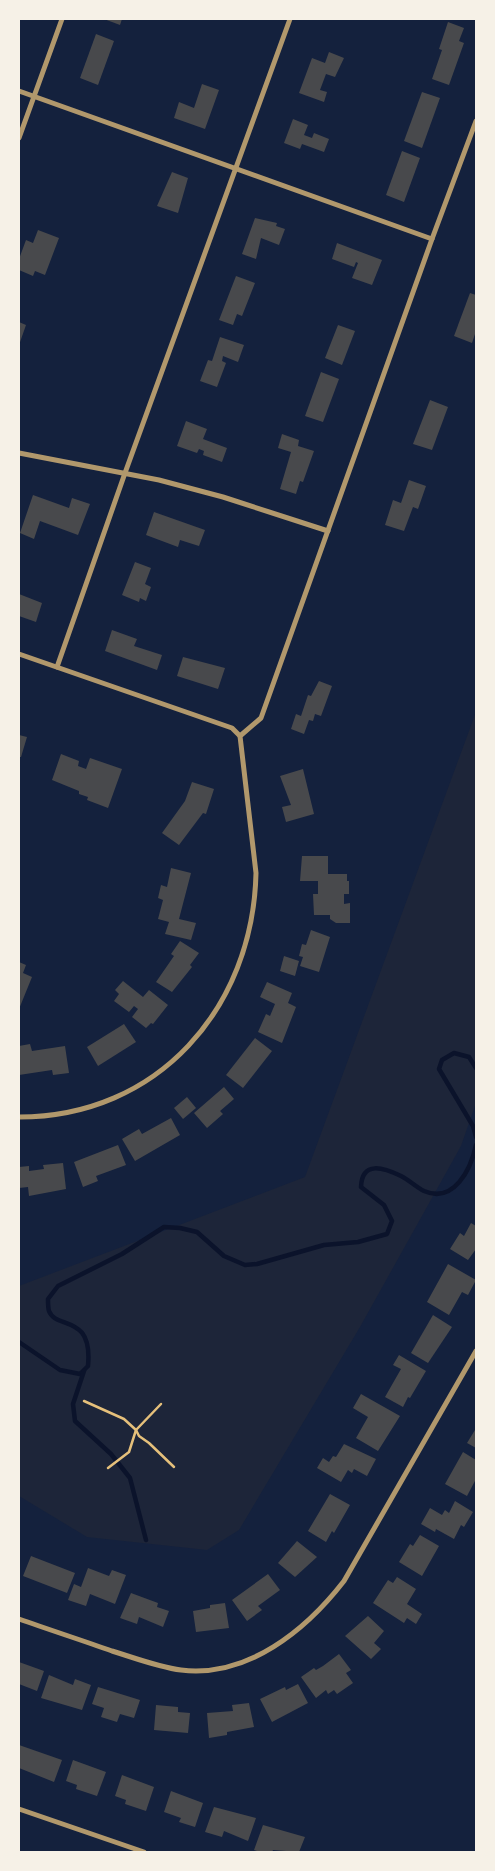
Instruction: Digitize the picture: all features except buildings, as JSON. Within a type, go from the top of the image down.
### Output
[{"type":"street","points":[[19,138],[62,19]]},
{"type":"street","points":[[57,668],[234,168],[290,19]]},
{"type":"street","points":[[19,91],[432,239]]},
{"type":"street","points":[[240,736],[261,718],[432,239],[476,122]]},
{"type":"street","points":[[19,453],[125,473],[222,497],[328,531]]},
{"type":"street","points":[[19,654],[232,728],[240,736],[256,873],[252,918],[240,961],[225,996],[193,1042],[165,1068],[147,1081],[96,1105],[53,1115],[19,1117]]},
{"type":"street","points":[[19,1619],[163,1667],[203,1671],[244,1662],[265,1652],[286,1639],[319,1609],[344,1581],[476,1351]]},
{"type":"street","points":[[19,1809],[144,1852]]},
{"type":"path","points":[[84,1401],[124,1419],[136,1430],[139,1436],[174,1467]]},
{"type":"path","points":[[108,1468],[129,1452],[136,1430],[161,1404]]},
{"type":"shaded area","points":[[476,712],[476,1103],[461,1146],[360,1327],[239,1530],[207,1550],[87,1537],[19,1496],[19,1286],[305,1177]]},
{"type":"waterway","points":[[476,1068],[469,1057],[454,1053],[442,1060],[439,1069],[473,1126],[476,1137]]},
{"type":"waterway","points":[[19,1342],[60,1370],[80,1374],[88,1366],[88,1349],[85,1338],[80,1330],[53,1317],[49,1310],[48,1299],[58,1286],[122,1254],[164,1227],[197,1232],[224,1256],[245,1265],[257,1264],[324,1245],[358,1242],[387,1234],[392,1221],[384,1205],[361,1187],[362,1178],[365,1173],[375,1168],[381,1169],[401,1176],[424,1191],[435,1194],[444,1193],[459,1182],[465,1174],[476,1145]]},
{"type":"waterway","points":[[84,1371],[73,1404],[75,1421],[111,1454],[130,1478],[146,1540]]}]
